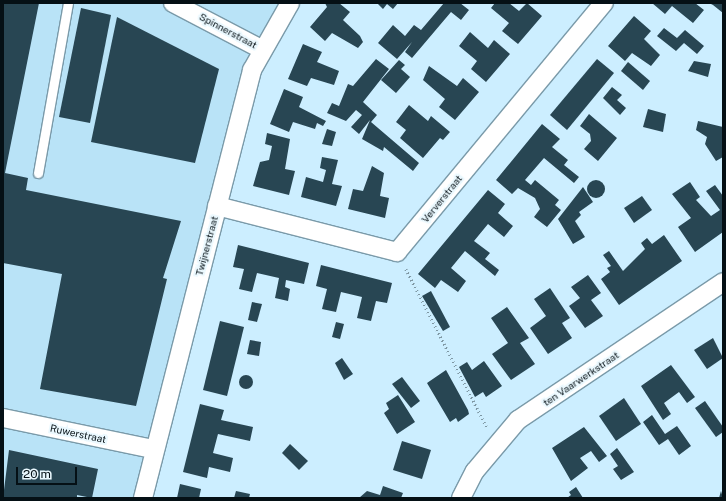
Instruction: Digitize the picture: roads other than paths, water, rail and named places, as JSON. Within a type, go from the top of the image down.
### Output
[{"type":"street","name":"Spinnerstraat","points":[[174,3],[261,49]]},
{"type":"street","name":"Twijnerstraat","points":[[142,498],[153,449],[252,70],[261,49],[290,3]]},
{"type":"street","name":"Ververstraat","points":[[217,206],[397,252],[604,3]]},
{"type":"street","name":"ten Vaarwerkstraat","points":[[461,498],[495,443],[518,420],[723,282]]},
{"type":"street","name":"Ruwerstraat","points":[[3,418],[153,449]]},
{"type":"lane","points":[[38,173],[68,3]]}]
